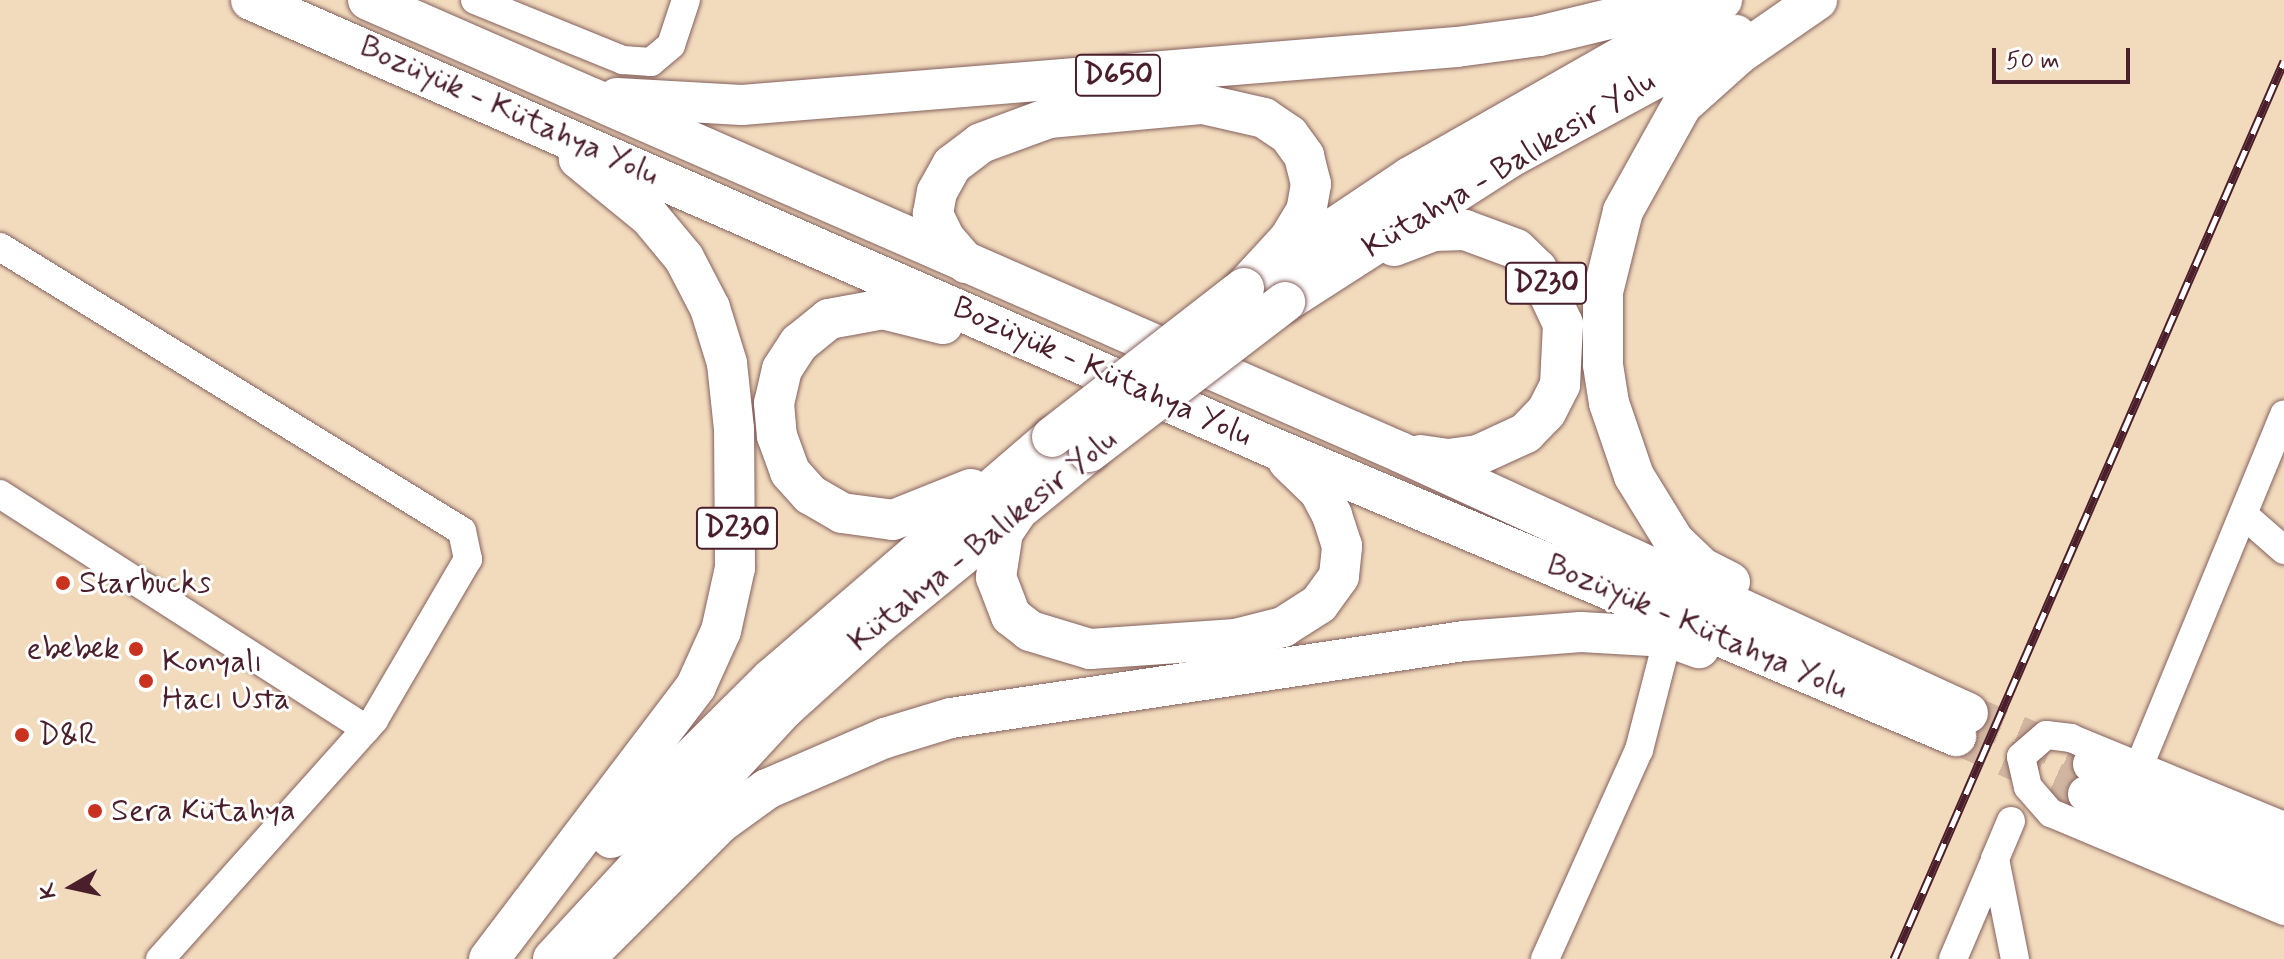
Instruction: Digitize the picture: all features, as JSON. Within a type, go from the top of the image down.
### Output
[{"type":"highway","name":"Bozüyük - Kütahya Yolu","points":[[251,0],[511,111],[1269,446],[1962,725]]},
{"type":"highway","name":"Bozüyük - Kütahya Yolu","points":[[368,0],[1400,452],[1962,725]]},
{"type":"highway","name":"D650","points":[[547,81],[669,105],[789,101],[1457,47],[1539,36],[1688,0]]},
{"type":"highway","name":"Kütahya - Balıkesir Yolu","points":[[502,959],[552,899],[771,679],[1052,437],[1244,288],[1410,177],[1722,0]]},
{"type":"highway","name":"Kütahya - Balıkesir Yolu","points":[[553,959],[784,709],[1020,507],[1089,452],[1285,302],[1509,158],[1802,0]]},
{"type":"highway","points":[[1817,0],[1739,54],[1682,105],[1640,172],[1623,211],[1603,292],[1603,364],[1609,403],[1619,440],[1653,512],[1701,567],[1962,725]]},
{"type":"highway","points":[[966,263],[945,239],[933,214],[937,192],[952,165],[981,143],[1049,118],[1203,104],[1251,113],[1289,135],[1304,156],[1311,184],[1306,211],[1290,238],[1244,288]]},
{"type":"highway","name":"D230","points":[[489,959],[696,686],[721,631],[735,568],[738,494],[727,363],[710,308],[684,258],[615,185],[511,111]]},
{"type":"highway","name":"D230","points":[[1285,302],[1406,240],[1434,231],[1490,236],[1516,249],[1537,269],[1558,310],[1565,354],[1560,385],[1546,412],[1526,433],[1478,455],[1448,459],[1400,452]]},
{"type":"highway","points":[[1051,351],[883,309],[859,310],[829,319],[799,343],[782,369],[774,403],[777,436],[790,472],[811,495],[842,513],[870,519],[893,520],[939,505],[1052,437]]},
{"type":"highway","points":[[1020,507],[1003,532],[996,577],[1011,616],[1030,631],[1090,649],[1236,639],[1283,627],[1319,604],[1339,576],[1342,546],[1332,515],[1304,473],[1269,446]]},
{"type":"highway","points":[[584,959],[720,823],[767,789],[885,738],[951,718],[1464,641],[1581,632],[1668,637],[1962,725]]},
{"type":"main road","points":[[2284,850],[2088,779],[2284,883]]},
{"type":"street","points":[[475,0],[623,60],[651,62],[671,45],[686,0]]},
{"type":"street","points":[[0,247],[462,531],[468,559],[366,729],[160,959]]},
{"type":"street","points":[[2140,764],[2284,414]]},
{"type":"street","points":[[0,494],[366,729]]},
{"type":"street","points":[[2244,515],[2284,550]]},
{"type":"street","points":[[1545,959],[1639,750],[1668,637]]},
{"type":"street","points":[[2284,826],[2071,738],[2046,735],[2021,757],[2028,787],[2051,813],[2284,911]]},
{"type":"street","points":[[1953,959],[2011,821]]},
{"type":"street","points":[[1995,859],[2015,959]]},
{"type":"tunnel","points":[[1968,713],[2091,764]]},
{"type":"tunnel","points":[[1956,736],[2086,794]]},
{"type":"railway","points":[[1894,959],[2284,61]]},
{"type":"place","name":"Starbucks","points":[[63,583]]},
{"type":"place","name":"ebebek","points":[[136,649]]},
{"type":"place","name":"Konyalı Hacı Usta","points":[[146,681]]},
{"type":"place","name":"D&R","points":[[22,735]]},
{"type":"place","name":"Sera Kütahya","points":[[95,811]]}]
